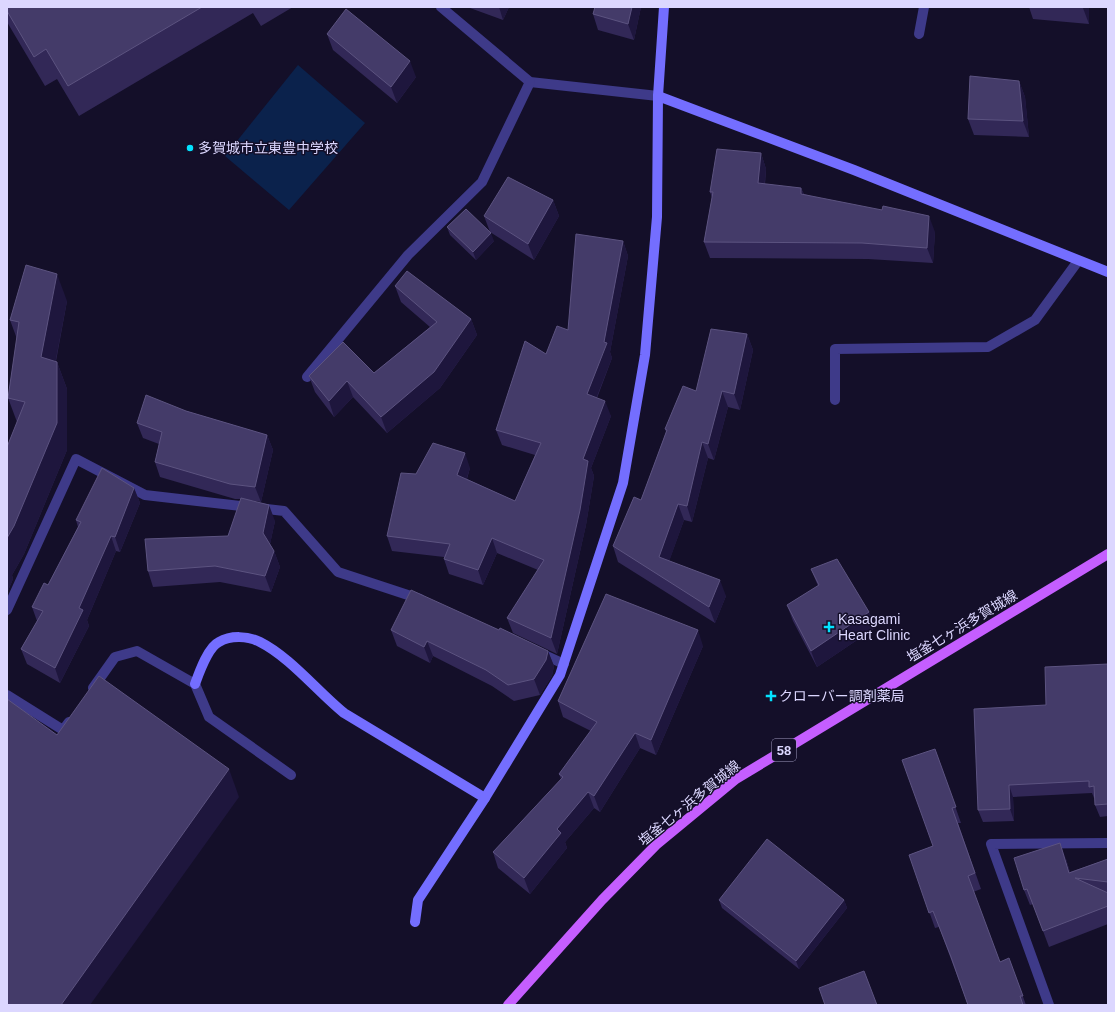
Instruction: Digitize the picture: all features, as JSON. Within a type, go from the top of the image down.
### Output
[{"type":"main road","name":"塩釜七ヶ浜多賀城線","points":[[508,1005],[602,900],[656,845],[736,779],[1108,554]]},
{"type":"street","points":[[441,7],[530,82],[658,96],[854,170],[1108,272]]},
{"type":"street","points":[[415,922],[418,900],[485,798],[560,675],[623,483],[645,355],[656,217],[658,96],[664,7]]},
{"type":"street","points":[[919,34],[924,7]]},
{"type":"street","points":[[307,377],[408,256],[482,182],[530,82]]},
{"type":"street","points":[[835,400],[835,349],[988,347],[1035,320],[1078,260]]},
{"type":"street","points":[[7,610],[76,459],[145,495],[284,511],[338,572],[432,603]]},
{"type":"street","points":[[195,684],[202,663],[218,642],[239,636],[260,642],[288,662],[324,697],[344,713],[485,798]]},
{"type":"street","points":[[529,648],[564,664]]},
{"type":"street","points":[[89,694],[115,657],[137,651],[195,684],[209,717],[291,775]]},
{"type":"street","points":[[7,695],[63,730],[76,712]]},
{"type":"street","points":[[1049,1005],[991,844],[1108,844]]},
{"type":"water","points":[[298,65],[365,123],[289,210],[225,156]]},
{"type":"building","points":[[7,7],[202,7],[68,86],[46,49],[34,57],[7,11]]},
{"type":"building","points":[[595,7],[632,7],[628,24],[593,14]]},
{"type":"building","points":[[346,9],[410,61],[391,87],[327,34]]},
{"type":"building","points":[[970,76],[1019,81],[1023,121],[968,119]]},
{"type":"building","points":[[717,149],[761,153],[758,183],[801,188],[801,194],[882,210],[883,206],[929,216],[927,248],[862,243],[704,242],[713,192],[710,192]]},
{"type":"building","points":[[508,177],[553,200],[528,244],[484,216]]},
{"type":"building","points":[[466,209],[491,233],[473,252],[447,227]]},
{"type":"building","points":[[576,234],[623,241],[604,342],[607,343],[587,394],[605,401],[583,459],[588,461],[580,510],[551,638],[507,618],[544,560],[492,538],[478,570],[444,559],[450,544],[387,536],[401,473],[416,474],[433,443],[465,453],[457,475],[515,501],[541,443],[496,430],[525,341],[546,354],[557,326],[568,330]]},
{"type":"building","points":[[26,265],[57,274],[41,357],[57,362],[57,423],[14,526],[7,538],[7,447],[25,402],[8,398],[19,322],[10,320]]},
{"type":"building","points":[[407,271],[471,319],[434,372],[381,417],[347,381],[329,401],[309,376],[343,342],[374,373],[437,322],[395,286]]},
{"type":"building","points":[[711,329],[747,334],[734,394],[722,391],[708,444],[702,442],[687,506],[678,504],[659,557],[720,580],[709,607],[613,546],[634,497],[641,500],[667,430],[665,429],[683,386],[696,391]]},
{"type":"building","points":[[146,395],[186,411],[267,435],[255,487],[230,484],[155,462],[162,432],[137,423]]},
{"type":"building","points":[[102,468],[134,488],[115,537],[111,536],[79,608],[83,610],[55,668],[21,649],[43,611],[32,607],[44,583],[48,585],[81,522],[76,520]]},
{"type":"building","points":[[241,498],[269,505],[263,533],[274,551],[265,576],[215,566],[148,571],[145,539],[228,536]]},
{"type":"building","points":[[837,559],[869,612],[811,651],[787,605],[819,585],[811,569]]},
{"type":"building","points":[[411,590],[499,630],[500,628],[548,651],[546,660],[534,679],[508,685],[486,670],[427,641],[424,647],[391,630]]},
{"type":"building","points":[[606,594],[698,630],[651,740],[635,733],[594,796],[588,792],[557,829],[561,833],[524,878],[493,852],[563,777],[559,774],[597,722],[558,701]]},
{"type":"building","points":[[1108,664],[1108,804],[1095,805],[1094,786],[1089,787],[1089,781],[1009,785],[1010,809],[978,810],[974,709],[1046,705],[1045,667]]},
{"type":"building","points":[[99,676],[229,769],[61,1005],[7,1005],[7,699],[57,735]]},
{"type":"building","points":[[935,749],[956,807],[952,808],[975,873],[968,876],[1000,962],[1009,958],[1023,996],[1020,996],[1023,1005],[968,1005],[933,911],[929,913],[909,855],[933,846],[902,760]]},
{"type":"building","points":[[767,839],[844,900],[796,961],[719,900]]},
{"type":"building","points":[[1060,843],[1069,873],[1108,859],[1108,882],[1075,878],[1108,893],[1108,906],[1043,931],[1027,889],[1024,890],[1014,858]]},
{"type":"building","points":[[864,971],[877,1005],[825,1005],[819,988]]},
{"type":"place","name":"多賀城市立東豊中学校","points":[[190,148]]},
{"type":"place","name":"Kasagami Heart Clinic","points":[[829,627]]},
{"type":"place","name":"クローバー調剤薬局","points":[[771,696]]}]
